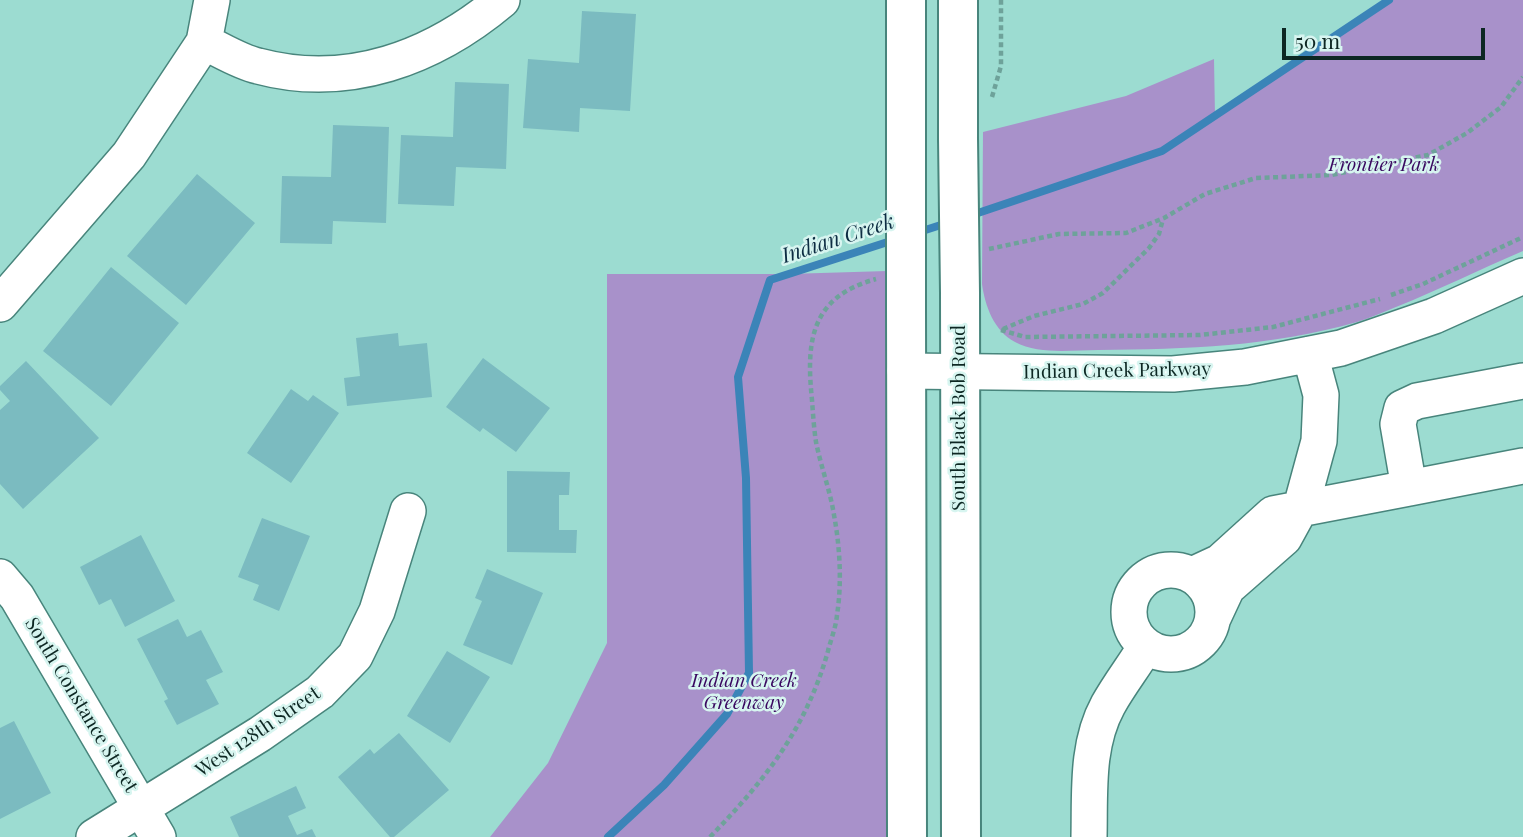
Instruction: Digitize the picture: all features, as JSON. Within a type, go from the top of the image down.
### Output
[{"type":"main road","points":[[906,0],[907,837]]},
{"type":"main road","name":"South Black Bob Road","points":[[958,0],[961,837]]},
{"type":"street","points":[[0,304],[129,155],[204,42],[212,0]]},
{"type":"street","points":[[204,42],[257,66],[307,74],[348,73],[397,62],[439,45],[502,0]]},
{"type":"street","name":"Indian Creek Parkway","points":[[905,371],[1173,374],[1245,367],[1341,348],[1434,316],[1523,276]]},
{"type":"street","points":[[1213,618],[1213,605],[1202,582],[1178,570],[1164,570],[1140,583],[1132,596],[1129,610],[1130,624],[1136,636],[1146,646],[1159,653],[1174,655],[1188,651],[1205,638],[1227,588],[1284,538],[1301,507],[1319,441],[1321,395],[1310,354]]},
{"type":"street","points":[[1409,488],[1398,424],[1402,408],[1417,401],[1523,381]]},
{"type":"street","points":[[1192,575],[1220,562],[1273,514],[1523,466]]},
{"type":"street","name":"West 128th Street","points":[[94,837],[150,823],[260,734],[320,692],[355,656],[377,611],[408,511]]},
{"type":"street","name":"South Constance Street","points":[[0,577],[17,597],[150,823]]},
{"type":"street","points":[[1089,837],[1090,766],[1095,738],[1107,707],[1146,646]]},
{"type":"path","points":[[990,105],[1001,66],[1001,0]]},
{"type":"path","points":[[1164,218],[1159,234],[1149,248],[1103,293],[1083,304],[1034,316],[1001,330],[1024,337],[1200,335],[1273,327],[1381,299],[1423,284],[1523,237]]},
{"type":"green space","name":"Frontier Park","points":[[1389,0],[1523,0],[1523,251],[1367,319],[1260,342],[1164,349],[1056,351],[1024,346],[1001,331],[988,309],[982,284],[983,132],[1126,96],[1214,59],[1215,116]]},
{"type":"green space","name":"Indian Creek Greenway","points":[[887,271],[890,837],[490,837],[548,763],[607,643],[607,274]]},
{"type":"building","points":[[582,11],[636,14],[630,111],[580,108],[579,132],[523,128],[528,59],[579,63]]},
{"type":"building","points":[[455,82],[509,84],[506,169],[456,167],[454,206],[398,204],[401,135],[453,137]]},
{"type":"building","points":[[333,125],[389,127],[386,223],[333,221],[332,244],[280,243],[282,176],[331,177]]},
{"type":"building","points":[[197,174],[255,223],[186,305],[127,256]]},
{"type":"building","points":[[111,267],[179,323],[111,406],[43,351]]},
{"type":"building","points":[[398,333],[399,346],[427,343],[432,397],[347,406],[344,378],[360,376],[356,338]]},
{"type":"building","points":[[483,358],[550,408],[516,452],[483,428],[480,432],[446,407]]},
{"type":"building","points":[[26,361],[99,438],[23,509],[0,484],[0,410],[10,401],[0,390],[0,386]]},
{"type":"building","points":[[291,389],[308,401],[313,395],[339,413],[291,483],[247,453]]},
{"type":"building","points":[[507,471],[570,472],[569,495],[559,495],[559,530],[577,530],[576,553],[507,552]]},
{"type":"building","points":[[262,518],[310,536],[279,611],[253,600],[259,585],[238,577]]},
{"type":"building","points":[[141,535],[175,601],[125,627],[111,599],[99,605],[80,567]]},
{"type":"building","points":[[487,569],[543,593],[512,665],[463,645],[482,601],[475,598]]},
{"type":"building","points":[[178,619],[187,637],[201,630],[223,672],[206,680],[219,704],[177,725],[164,701],[168,699],[137,639]]},
{"type":"building","points":[[447,651],[490,677],[450,743],[407,716]]},
{"type":"building","points":[[14,721],[51,793],[0,819],[0,728]]},
{"type":"building","points":[[399,733],[449,790],[394,837],[390,837],[338,777],[370,749],[374,754]]},
{"type":"building","points":[[296,786],[306,808],[288,816],[297,835],[312,829],[316,837],[239,837],[230,817]]},
{"type":"waterway","name":"Indian Creek","points":[[969,216],[1162,151],[1389,0]]},
{"type":"waterway","name":"Indian Creek","points":[[916,233],[947,223]]},
{"type":"waterway","name":"Indian Creek","points":[[608,837],[664,785],[727,714],[749,673],[746,478],[738,377],[770,280],[897,239]]}]
